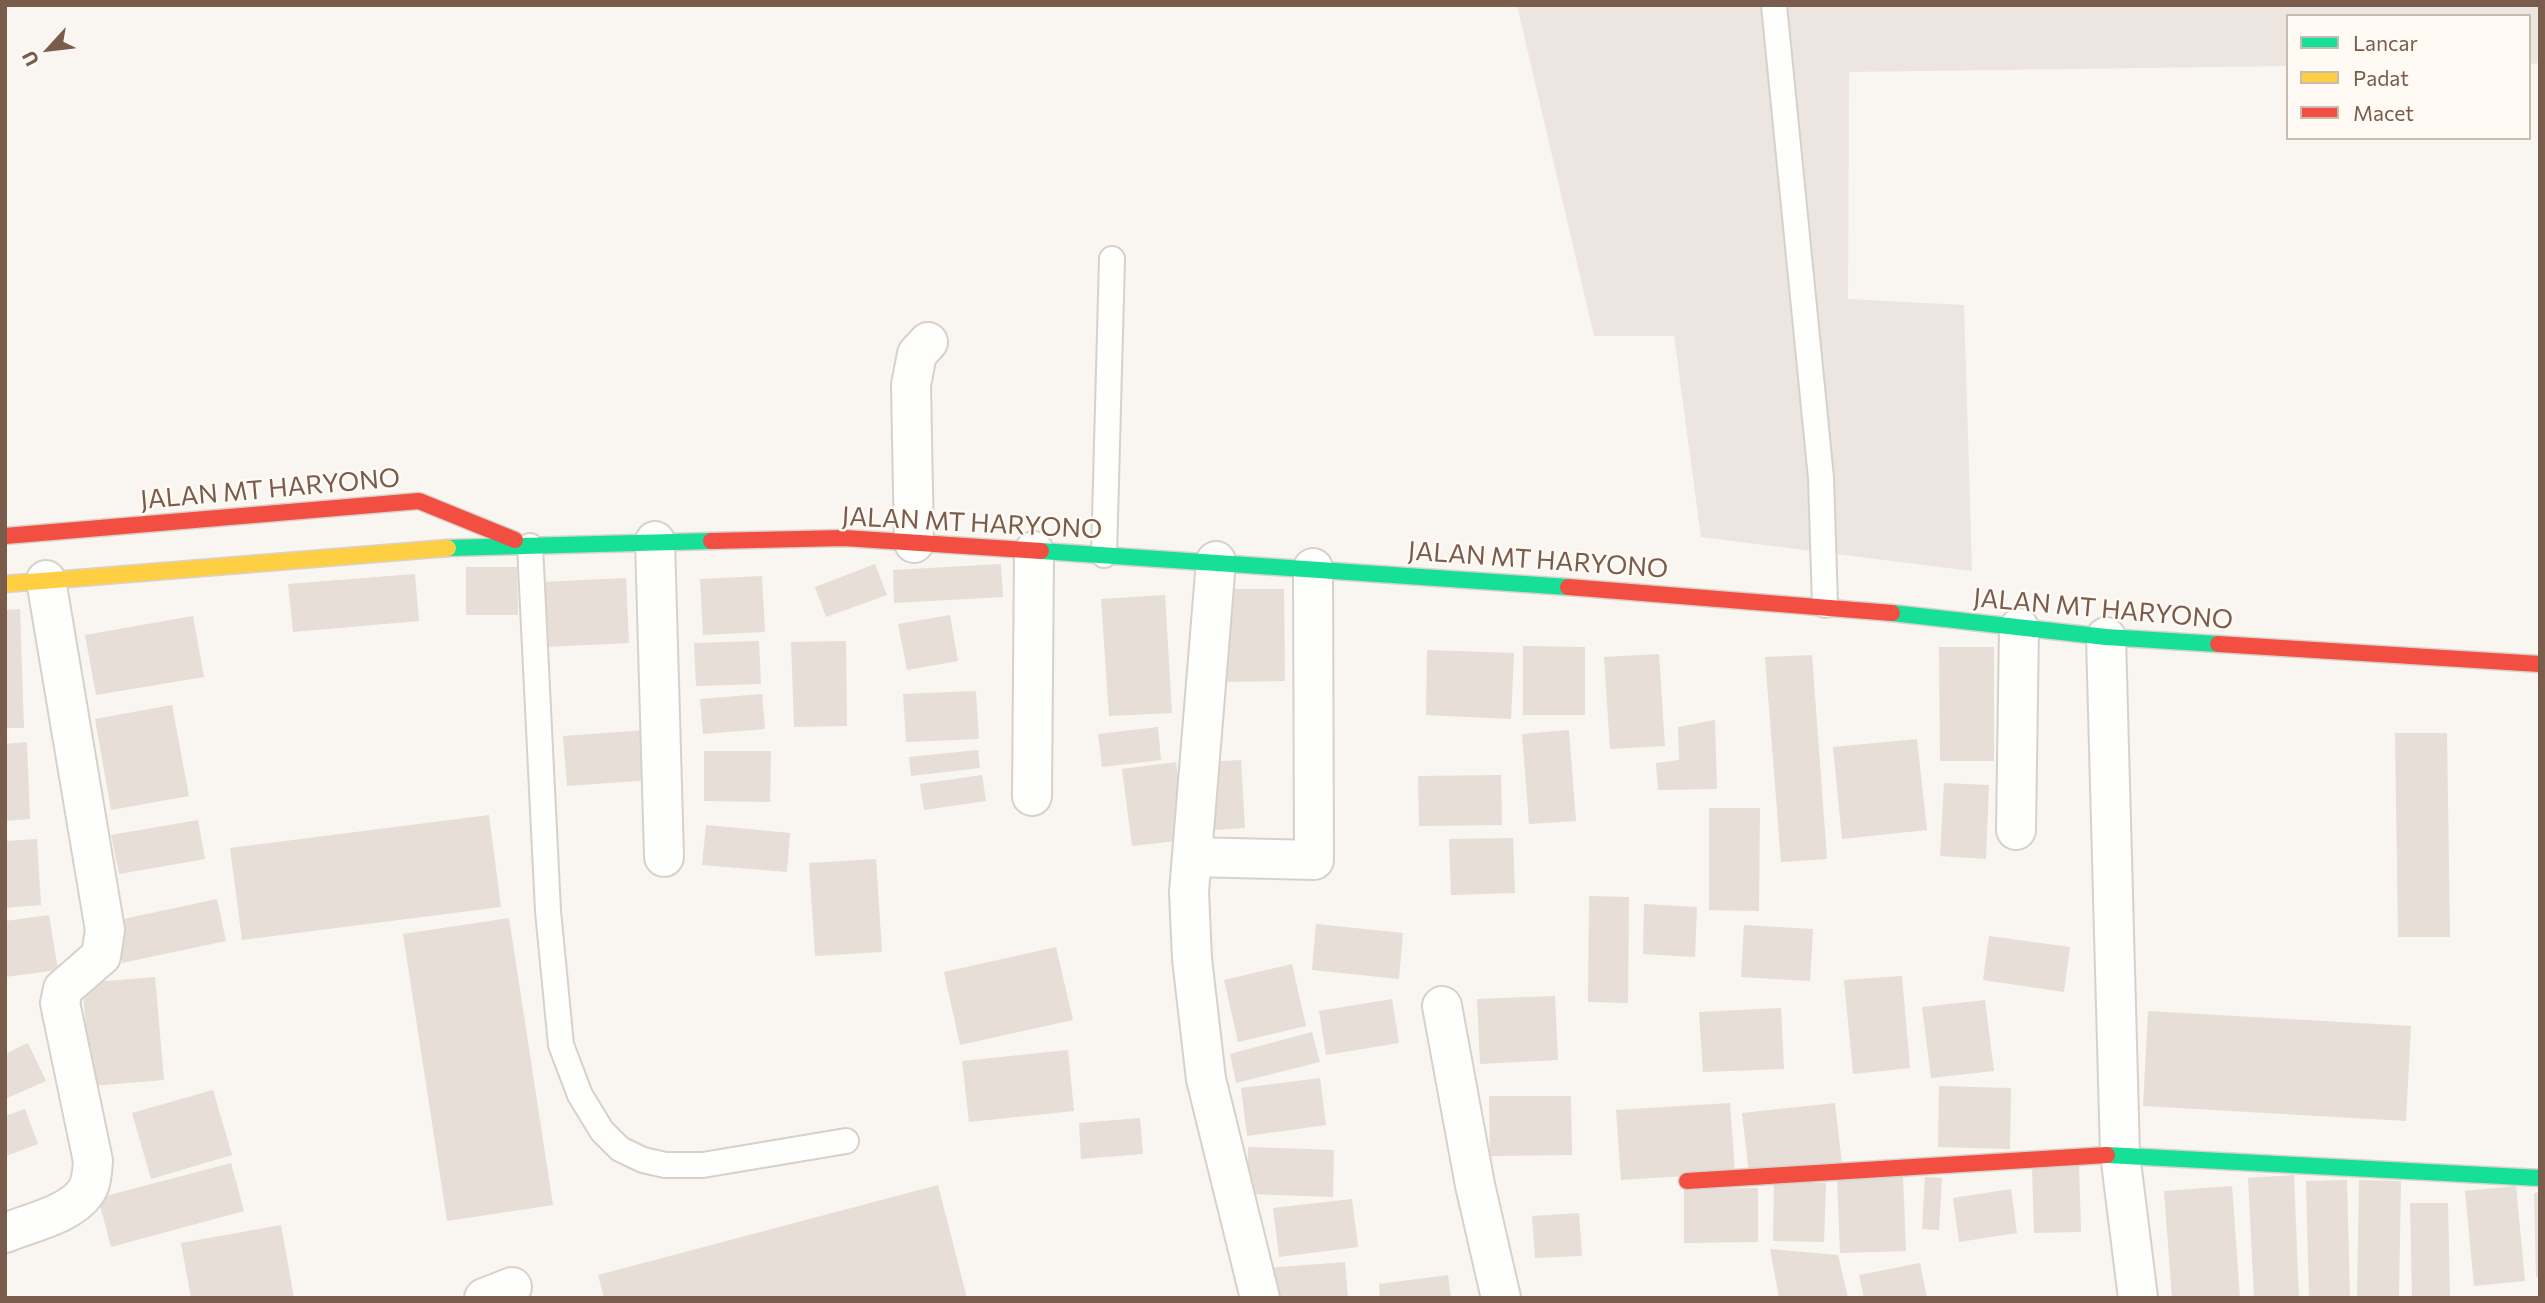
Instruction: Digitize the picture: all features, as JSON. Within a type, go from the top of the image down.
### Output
[{"type":"main road","name":"JALAN MT HARYONO","points":[[5,536],[419,501],[530,546]]},
{"type":"main road","name":"JALAN MT HARYONO","points":[[5,584],[422,549],[844,538],[1216,561],[1825,605],[2106,637],[2540,664]]},
{"type":"main road","points":[[1687,1181],[2120,1154],[2540,1178]]},
{"type":"street","points":[[915,543],[911,386],[917,354],[928,342]]},
{"type":"street","points":[[655,541],[664,857]]},
{"type":"street","points":[[1032,796],[1034,551]]},
{"type":"street","points":[[1216,561],[1189,892],[1192,959],[1206,1079],[1260,1298]]},
{"type":"street","points":[[1193,857],[1314,860],[1313,568]]},
{"type":"street","points":[[5,1233],[71,1206],[86,1193],[91,1182],[93,1161],[60,1003],[63,989],[101,956],[105,930],[46,580]]},
{"type":"street","points":[[2016,830],[2019,628]]},
{"type":"street","points":[[2106,637],[2120,1154],[2138,1298]]},
{"type":"street","points":[[1442,1006],[1475,1185],[1501,1298]]},
{"type":"lane","points":[[1774,5],[1821,478],[1825,605]]},
{"type":"lane","points":[[1104,555],[1112,259]]},
{"type":"lane","points":[[530,546],[548,911],[561,1045],[579,1095],[602,1130],[620,1149],[643,1160],[665,1165],[703,1165],[846,1141]]},
{"type":"shaded area","points":[[1517,5],[2540,5],[2540,63],[2531,64],[2531,14],[2286,14],[2286,66],[1849,72],[1848,299],[1964,305],[1972,571],[1701,537],[1674,336],[1594,336]]},
{"type":"building","points":[[875,564],[887,595],[826,617],[815,587]]},
{"type":"building","points":[[1001,564],[1003,597],[894,603],[893,570]]},
{"type":"building","points":[[466,567],[517,567],[518,615],[466,615]]},
{"type":"building","points":[[415,574],[419,621],[293,632],[288,584]]},
{"type":"building","points":[[762,576],[765,632],[703,635],[700,579]]},
{"type":"building","points":[[626,578],[629,643],[545,647],[542,582]]},
{"type":"building","points":[[1221,589],[1284,589],[1285,681],[1222,682]]},
{"type":"building","points":[[1165,595],[1172,713],[1109,716],[1101,599]]},
{"type":"building","points":[[20,609],[24,728],[5,728],[5,610]]},
{"type":"building","points":[[950,615],[958,661],[907,670],[898,624]]},
{"type":"building","points":[[193,616],[204,677],[96,695],[85,635]]},
{"type":"building","points":[[759,641],[761,684],[696,686],[694,643]]},
{"type":"building","points":[[846,641],[847,726],[794,727],[791,642]]},
{"type":"building","points":[[1523,646],[1585,647],[1585,715],[1523,715]]},
{"type":"building","points":[[1939,647],[1994,647],[1994,761],[1940,761]]},
{"type":"building","points":[[1427,650],[1514,653],[1511,719],[1426,715]]},
{"type":"building","points":[[1659,654],[1665,746],[1610,749],[1604,657]]},
{"type":"building","points":[[1812,655],[1827,859],[1781,862],[1765,657]]},
{"type":"building","points":[[976,691],[979,739],[906,742],[903,694]]},
{"type":"building","points":[[762,694],[765,729],[703,734],[700,699]]},
{"type":"building","points":[[172,705],[189,796],[111,810],[95,719]]},
{"type":"building","points":[[1715,720],[1717,789],[1658,790],[1656,763],[1679,760],[1678,727]]},
{"type":"building","points":[[1158,727],[1161,760],[1102,767],[1098,734]]},
{"type":"building","points":[[647,730],[651,780],[567,786],[563,736]]},
{"type":"building","points":[[1569,730],[1576,821],[1529,824],[1522,734]]},
{"type":"building","points":[[2395,733],[2447,733],[2450,937],[2398,937]]},
{"type":"building","points":[[1917,739],[1927,830],[1842,839],[1833,747]]},
{"type":"building","points":[[27,742],[30,819],[5,821],[5,744]]},
{"type":"building","points":[[978,750],[980,768],[911,776],[909,757]]},
{"type":"building","points":[[704,751],[771,751],[770,802],[704,801]]},
{"type":"building","points":[[1241,760],[1245,828],[1212,830],[1208,762]]},
{"type":"building","points":[[1176,762],[1186,840],[1132,846],[1122,769]]},
{"type":"building","points":[[982,775],[986,801],[924,810],[920,784]]},
{"type":"building","points":[[1501,775],[1502,825],[1419,826],[1418,776]]},
{"type":"building","points":[[1944,783],[1989,785],[1986,859],[1940,856]]},
{"type":"building","points":[[1709,808],[1760,808],[1759,911],[1709,910]]},
{"type":"building","points":[[489,815],[501,907],[242,940],[230,848]]},
{"type":"building","points":[[198,820],[205,859],[119,874],[111,835]]},
{"type":"building","points":[[706,825],[790,833],[787,872],[702,865]]},
{"type":"building","points":[[1513,838],[1515,893],[1451,895],[1449,839]]},
{"type":"building","points":[[37,839],[41,905],[5,908],[5,841]]},
{"type":"building","points":[[876,859],[882,952],[815,956],[809,863]]},
{"type":"building","points":[[1589,896],[1629,897],[1628,1003],[1588,1002]]},
{"type":"building","points":[[217,899],[226,941],[122,963],[114,921]]},
{"type":"building","points":[[1644,904],[1697,907],[1695,957],[1643,954]]},
{"type":"building","points":[[49,915],[58,970],[5,977],[5,921]]},
{"type":"building","points":[[509,918],[553,1205],[447,1221],[403,934]]},
{"type":"building","points":[[1316,924],[1403,933],[1399,979],[1312,970]]},
{"type":"building","points":[[1744,925],[1813,929],[1810,981],[1741,977]]},
{"type":"building","points":[[1989,936],[2070,947],[2064,992],[1983,980]]},
{"type":"building","points":[[1056,947],[1073,1020],[960,1045],[944,972]]},
{"type":"building","points":[[1292,964],[1306,1026],[1238,1042],[1224,980]]},
{"type":"building","points":[[1902,976],[1910,1068],[1853,1074],[1844,980]]},
{"type":"building","points":[[155,977],[164,1080],[91,1086],[82,983]]},
{"type":"building","points":[[1555,996],[1558,1060],[1480,1064],[1477,999]]},
{"type":"building","points":[[1392,999],[1399,1043],[1326,1055],[1319,1011]]},
{"type":"building","points":[[1985,1000],[1994,1071],[1931,1078],[1922,1007]]},
{"type":"building","points":[[1781,1008],[1784,1069],[1703,1072],[1699,1012]]},
{"type":"building","points":[[2148,1011],[2411,1026],[2406,1121],[2143,1106]]},
{"type":"building","points":[[1312,1032],[1320,1062],[1236,1083],[1230,1054]]},
{"type":"building","points":[[28,1043],[46,1081],[5,1099],[5,1054]]},
{"type":"building","points":[[1068,1050],[1074,1111],[969,1122],[962,1061]]},
{"type":"building","points":[[1320,1078],[1326,1125],[1247,1136],[1241,1088]]},
{"type":"building","points":[[1939,1086],[2011,1088],[2010,1149],[1938,1147]]},
{"type":"building","points":[[213,1090],[232,1155],[151,1179],[132,1113]]},
{"type":"building","points":[[1489,1096],[1571,1096],[1572,1155],[1490,1156]]},
{"type":"building","points":[[1730,1103],[1735,1173],[1621,1180],[1616,1110]]},
{"type":"building","points":[[1835,1103],[1842,1164],[1749,1174],[1742,1113]]},
{"type":"building","points":[[25,1109],[38,1144],[6,1156],[5,1116]]},
{"type":"building","points":[[1140,1118],[1143,1154],[1081,1159],[1079,1123]]},
{"type":"building","points":[[1248,1147],[1334,1150],[1333,1197],[1247,1194]]},
{"type":"building","points":[[231,1163],[244,1211],[111,1247],[98,1198]]},
{"type":"building","points":[[2079,1165],[2081,1232],[2034,1233],[2032,1167]]},
{"type":"building","points":[[1903,1175],[1906,1251],[1840,1253],[1837,1177]]},
{"type":"building","points":[[2294,1175],[2299,1298],[2254,1298],[2248,1178]]},
{"type":"building","points":[[1925,1177],[1942,1178],[1939,1230],[1922,1229]]},
{"type":"building","points":[[2347,1180],[2350,1298],[2309,1298],[2306,1181]]},
{"type":"building","points":[[2359,1180],[2401,1181],[2399,1298],[2357,1298]]},
{"type":"building","points":[[1774,1181],[1826,1183],[1824,1242],[1773,1241]]},
{"type":"building","points":[[938,1185],[967,1298],[604,1298],[598,1275]]},
{"type":"building","points":[[2232,1186],[2240,1298],[2172,1298],[2164,1191]]},
{"type":"building","points":[[2516,1186],[2525,1281],[2474,1286],[2465,1191]]},
{"type":"building","points":[[1758,1188],[1758,1242],[1684,1243],[1684,1189]]},
{"type":"building","points":[[2011,1189],[2017,1233],[1959,1242],[1953,1198]]},
{"type":"building","points":[[2540,1192],[2540,1277],[2536,1277],[2534,1193]]},
{"type":"building","points":[[1352,1199],[1358,1247],[1279,1257],[1273,1208]]},
{"type":"building","points":[[2410,1203],[2448,1203],[2450,1298],[2412,1298]]},
{"type":"building","points":[[1579,1213],[1582,1256],[1535,1258],[1532,1216]]},
{"type":"building","points":[[281,1225],[294,1298],[191,1298],[181,1243]]},
{"type":"building","points":[[1770,1249],[1838,1255],[1848,1298],[1779,1298]]},
{"type":"building","points":[[1345,1262],[1348,1298],[1268,1298],[1266,1268]]},
{"type":"building","points":[[1920,1263],[1927,1298],[1864,1298],[1859,1275]]},
{"type":"building","points":[[1448,1275],[1451,1298],[1380,1298],[1379,1284]]},
{"type":"traffic: fast","points":[[448,548],[711,541]]},
{"type":"traffic: fast","points":[[1041,551],[1568,587]]},
{"type":"traffic: fast","points":[[1892,613],[2106,637],[2218,644]]},
{"type":"traffic: fast","points":[[2107,1155],[2540,1178]]},
{"type":"traffic: slow","points":[[5,584],[448,548]]},
{"type":"traffic: jam","points":[[5,536],[419,501],[515,540]]},
{"type":"traffic: jam","points":[[711,541],[844,538],[1041,551]]},
{"type":"traffic: jam","points":[[1568,587],[1892,613]]},
{"type":"traffic: jam","points":[[2218,644],[2540,664]]},
{"type":"traffic: jam","points":[[1687,1181],[2107,1155]]}]
